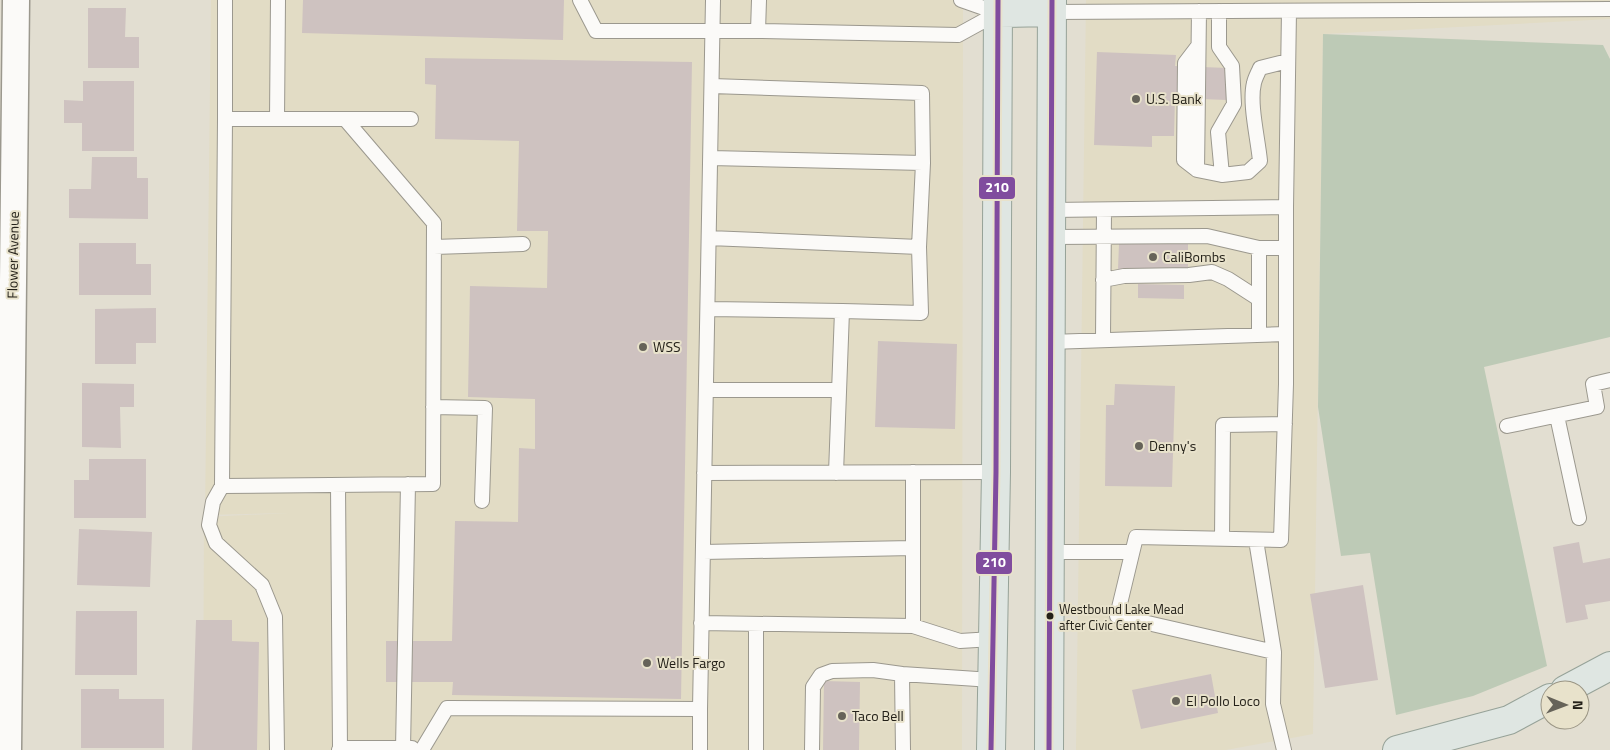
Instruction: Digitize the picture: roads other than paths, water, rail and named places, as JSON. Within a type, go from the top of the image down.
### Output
[{"type":"main road","points":[[991,750],[996,472],[998,6],[1052,6],[1049,750]]},
{"type":"main road","points":[[1584,680],[1610,666]]},
{"type":"main road","points":[[1397,750],[1509,720],[1540,703]]},
{"type":"street","name":"Flower Avenue","points":[[8,750],[4,656],[16,0]]},
{"type":"lane","points":[[225,0],[222,486],[213,502],[209,526],[216,543],[262,585],[275,617],[277,750]]},
{"type":"lane","points":[[277,118],[278,0]]},
{"type":"lane","points":[[580,0],[596,32],[758,31],[958,34],[998,6]]},
{"type":"lane","points":[[700,750],[713,0]]},
{"type":"lane","points":[[758,31],[759,0]]},
{"type":"lane","points":[[961,0],[998,6]]},
{"type":"lane","points":[[1052,6],[1199,12],[1610,9]]},
{"type":"lane","points":[[1219,11],[1219,47],[1232,66],[1234,104],[1218,132],[1222,175]]},
{"type":"lane","points":[[1274,652],[1117,616],[1136,537],[1281,540],[1285,424],[1289,11]]},
{"type":"lane","points":[[1199,12],[1198,170],[1222,175],[1248,172],[1260,161],[1253,114],[1254,84],[1260,68],[1288,61]]},
{"type":"lane","points":[[708,309],[921,313],[919,247],[924,163],[922,93],[712,86]]},
{"type":"lane","points":[[225,119],[411,119]]},
{"type":"lane","points":[[222,486],[433,484],[434,223],[345,119]]},
{"type":"lane","points":[[711,158],[924,163]]},
{"type":"lane","points":[[1051,210],[1286,207]]},
{"type":"lane","points":[[1103,339],[1104,210]]},
{"type":"lane","points":[[1051,237],[1207,236],[1259,248],[1286,248]]},
{"type":"lane","points":[[709,238],[919,247]]},
{"type":"lane","points":[[434,247],[523,244]]},
{"type":"lane","points":[[1259,248],[1259,335]]},
{"type":"lane","points":[[1103,280],[1124,276],[1189,275],[1212,272],[1228,278],[1259,299]]},
{"type":"lane","points":[[836,473],[842,311]]},
{"type":"lane","points":[[1050,342],[1286,334]]},
{"type":"lane","points":[[1507,426],[1597,407],[1593,384],[1610,380]]},
{"type":"lane","points":[[706,390],[838,390]]},
{"type":"lane","points":[[433,407],[485,408],[482,501]]},
{"type":"lane","points":[[1558,416],[1578,518]]},
{"type":"lane","points":[[1222,539],[1223,425],[1285,424]]},
{"type":"lane","points":[[913,472],[913,626]]},
{"type":"lane","points":[[704,474],[996,472]]},
{"type":"lane","points":[[338,484],[340,749],[424,749],[447,708],[700,709]]},
{"type":"lane","points":[[403,749],[408,484]]},
{"type":"lane","points":[[1256,540],[1274,652],[1273,704],[1284,750]]},
{"type":"lane","points":[[703,552],[913,548]]},
{"type":"lane","points":[[1050,552],[1132,552]]},
{"type":"lane","points":[[701,623],[913,626],[960,641],[993,639]]},
{"type":"lane","points":[[756,624],[756,750]]},
{"type":"lane","points":[[812,750],[813,687],[821,675],[832,671],[873,670],[902,674],[992,680]]},
{"type":"lane","points":[[902,674],[903,750]]},
{"type":"place","name":"U.S. Bank","points":[[1136,99]]},
{"type":"place","name":"CaliBombs","points":[[1153,257]]},
{"type":"place","name":"WSS","points":[[643,347]]},
{"type":"place","name":"Denny's","points":[[1139,446]]},
{"type":"place","name":"Westbound Lake Mead after Civic Center","points":[[1050,616]]},
{"type":"place","name":"Wells Fargo","points":[[647,663]]},
{"type":"place","name":"El Pollo Loco","points":[[1176,701]]},
{"type":"place","name":"Taco Bell","points":[[842,716]]}]
